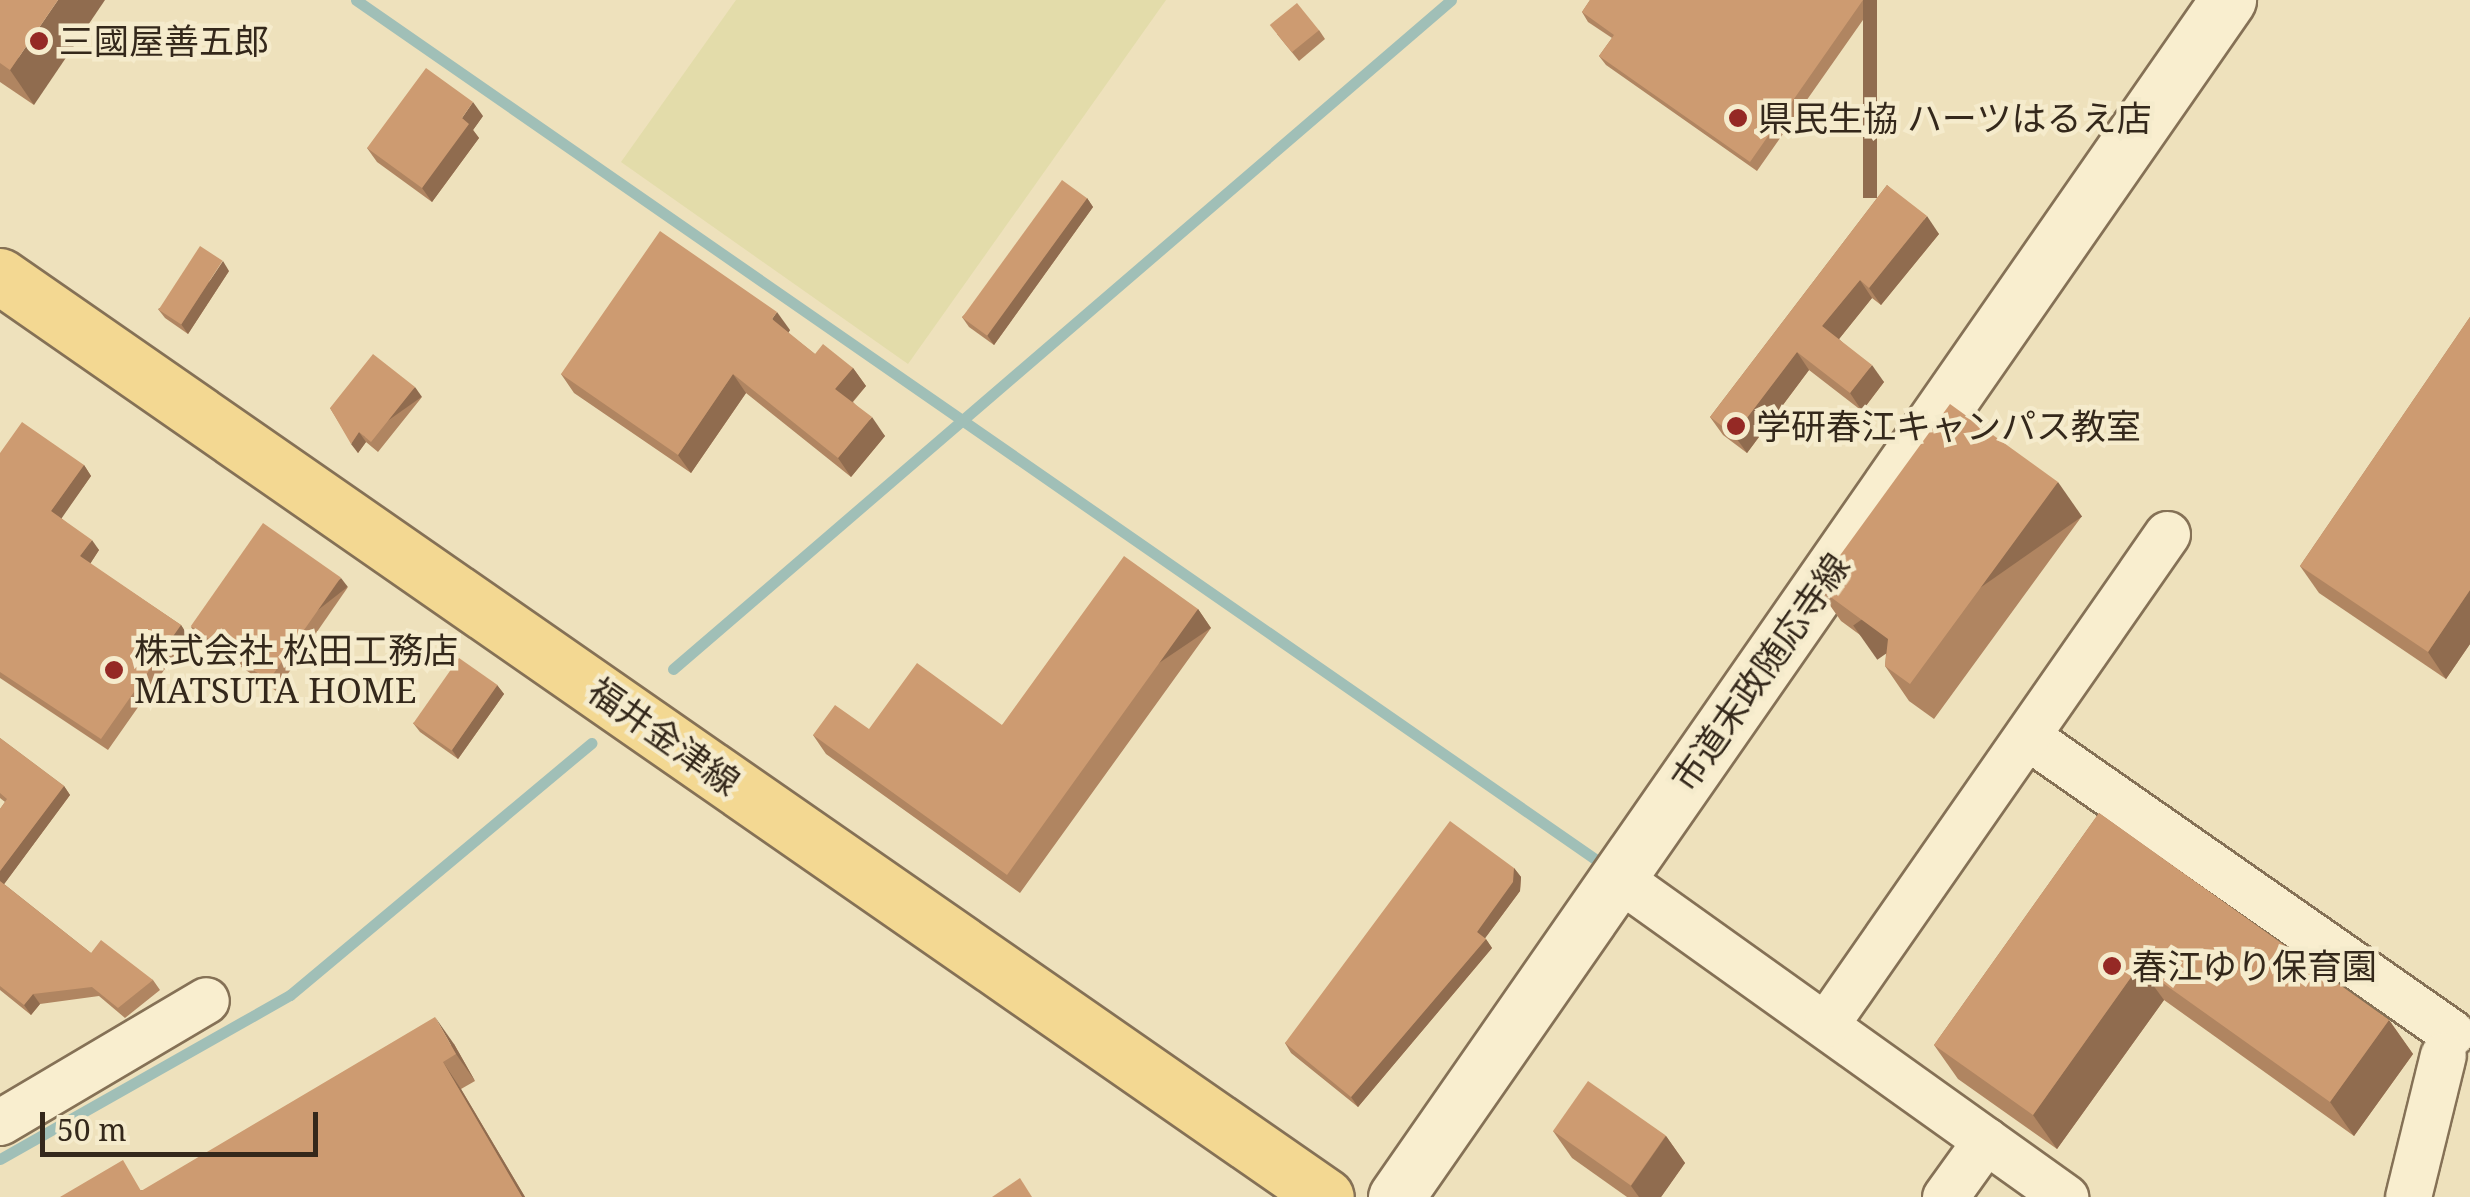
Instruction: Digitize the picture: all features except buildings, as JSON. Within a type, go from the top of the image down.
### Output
[{"type":"main road","name":"福井金津線","points":[[0,276],[1326,1197]]},
{"type":"street","name":"市道末政随応寺線","points":[[1396,1197],[2228,0]]},
{"type":"street","points":[[1826,1024],[2167,534]]},
{"type":"street","points":[[2028,737],[2448,1044],[2408,1197]]},
{"type":"street","points":[[1617,877],[2065,1197]]},
{"type":"street","points":[[0,1122],[206,1000]]},
{"type":"street","points":[[1945,1197],[1986,1140]]},
{"type":"shaded area","points":[[736,0],[1166,0],[908,364],[621,162]]},
{"type":"waterway","points":[[356,0],[1608,868]]},
{"type":"waterway","points":[[673,669],[1451,0]]},
{"type":"waterway","points":[[0,1159],[290,995],[591,743]]},
{"type":"place","name":"三國屋善五郎","points":[[39,41]]},
{"type":"place","name":"県民生協 ハーツはるえ店","points":[[1738,118]]},
{"type":"place","name":"学研春江キャンパス教室","points":[[1736,426]]},
{"type":"place","name":"株式会社 松田工務店 MATSUTA HOME","points":[[114,670]]},
{"type":"place","name":"春江ゆり保育園","points":[[2112,966]]}]
